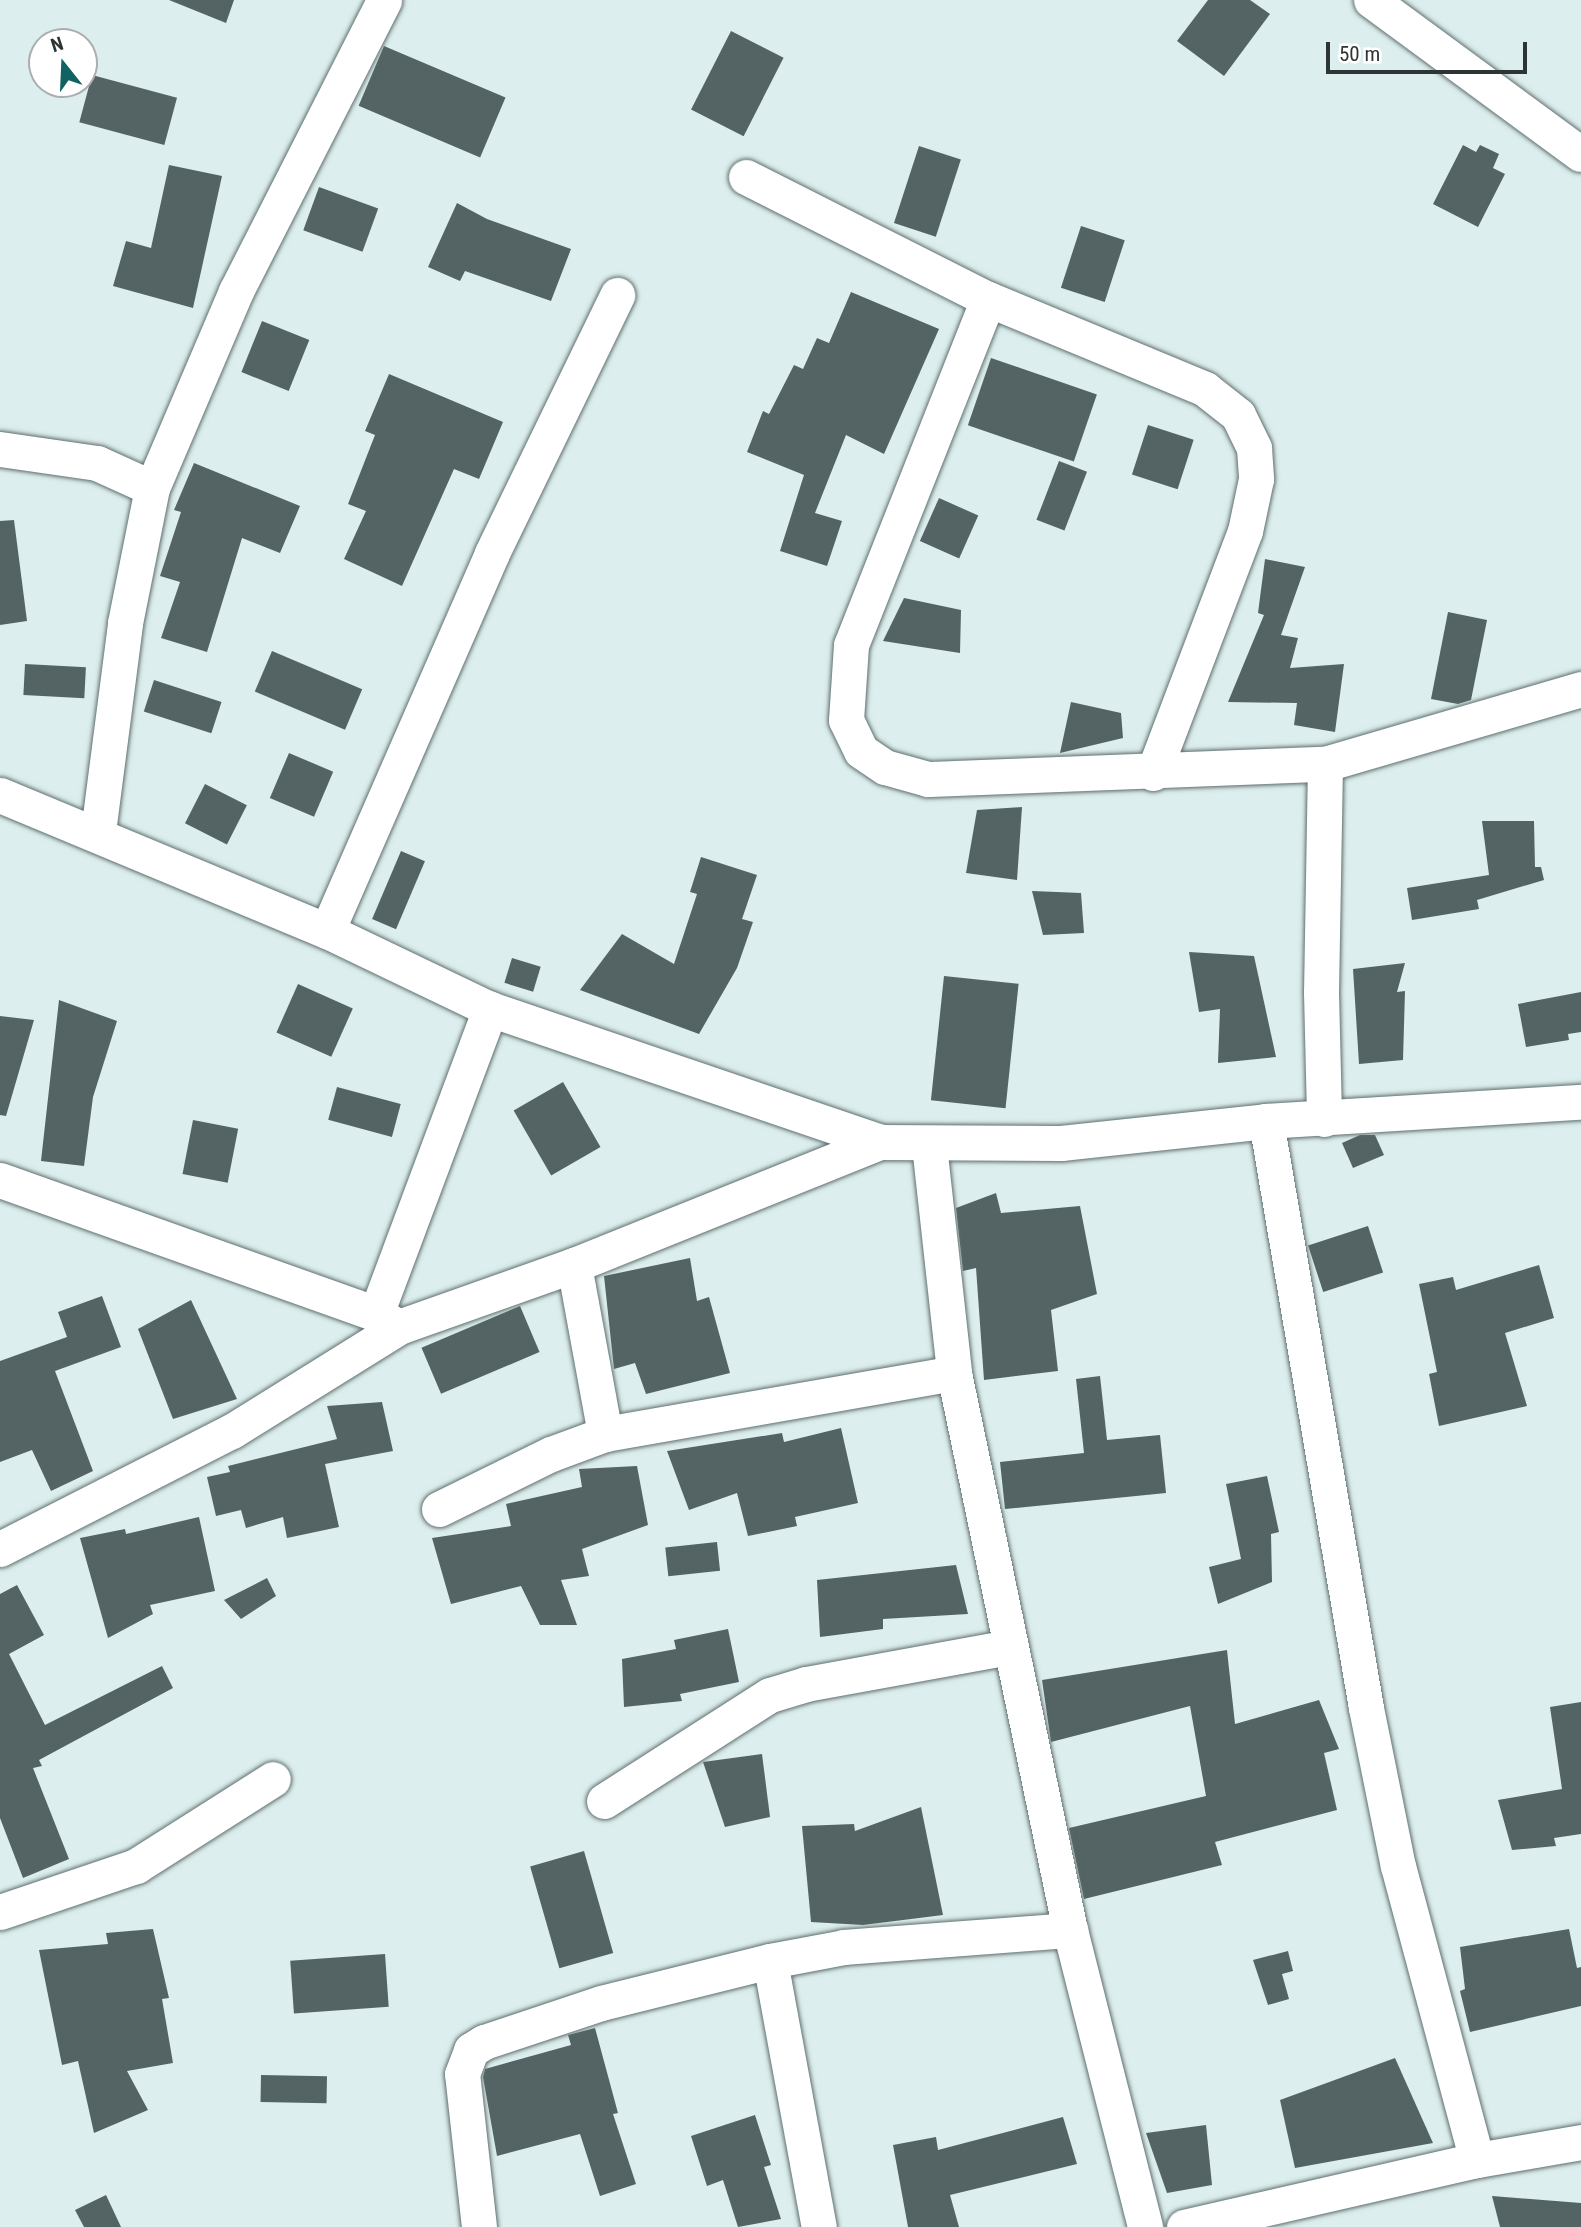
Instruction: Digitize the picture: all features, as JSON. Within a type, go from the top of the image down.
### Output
[{"type":"street","points":[[97,832],[125,623],[152,488],[236,291],[384,0]]},
{"type":"street","points":[[1371,0],[1581,154]]},
{"type":"street","points":[[746,177],[988,299],[1205,389],[1238,415],[1254,448],[1256,478],[1245,531],[1153,773]]},
{"type":"street","points":[[327,931],[492,553],[617,295]]},
{"type":"street","points":[[988,299],[851,645],[846,720],[861,751],[885,767],[928,779],[1153,773],[1325,764],[1581,689]]},
{"type":"street","points":[[0,449],[97,463],[152,488]]},
{"type":"street","points":[[1324,1119],[1321,978],[1325,764]]},
{"type":"street","points":[[0,795],[97,832],[327,931],[490,1009],[880,1142],[929,1145],[1061,1143],[1266,1121],[1581,1102]]},
{"type":"street","points":[[387,1320],[490,1009]]},
{"type":"street","points":[[1266,1121],[1368,1721],[1420,1955],[1478,2160]]},
{"type":"street","points":[[0,1549],[232,1431],[387,1320],[574,1265],[880,1142]]},
{"type":"street","points":[[929,1145],[954,1373],[1070,1930],[1145,2227]]},
{"type":"street","points":[[4,1185],[387,1320]]},
{"type":"street","points":[[574,1265],[605,1434]]},
{"type":"street","points":[[439,1509],[551,1454],[605,1434],[954,1373]]},
{"type":"street","points":[[604,1801],[770,1695],[806,1684],[1009,1647]]},
{"type":"street","points":[[0,1912],[136,1866],[273,1779]]},
{"type":"street","points":[[479,2227],[462,2074],[471,2050],[601,2003],[770,1961],[905,1941],[1070,1930]]},
{"type":"street","points":[[770,1961],[819,2227]]},
{"type":"street","points":[[1184,2227],[1478,2160],[1581,2143]]},
{"type":"building","points":[[169,0],[234,0],[226,23]]},
{"type":"building","points":[[1208,0],[1250,0],[1270,14],[1224,76],[1177,41]]},
{"type":"building","points":[[731,31],[784,58],[744,136],[691,109]]},
{"type":"building","points":[[384,46],[506,98],[480,157],[359,106]]},
{"type":"building","points":[[98,77],[177,98],[164,145],[79,122],[86,98],[98,98]]},
{"type":"building","points":[[1463,145],[1476,152],[1480,145],[1499,154],[1493,168],[1505,174],[1478,227],[1433,204]]},
{"type":"building","points":[[919,146],[961,160],[936,237],[894,223]]},
{"type":"building","points":[[169,165],[222,176],[193,308],[113,286],[126,241],[151,248]]},
{"type":"building","points":[[319,187],[378,209],[362,252],[303,230]]},
{"type":"building","points":[[457,203],[487,219],[571,249],[551,301],[465,271],[460,281],[428,267]]},
{"type":"building","points":[[1081,226],[1125,240],[1105,302],[1061,288]]},
{"type":"building","points":[[851,292],[939,329],[884,454],[846,435],[815,513],[842,521],[827,566],[780,551],[804,475],[747,452],[763,411],[769,414],[794,365],[803,369],[817,338],[829,343]]},
{"type":"building","points":[[262,321],[309,340],[289,391],[241,372]]},
{"type":"building","points":[[991,358],[1097,394],[1074,462],[968,425]]},
{"type":"building","points":[[389,374],[503,422],[479,479],[454,469],[402,586],[344,559],[366,511],[348,504],[375,435],[365,431]]},
{"type":"building","points":[[1148,425],[1194,440],[1178,489],[1132,474]]},
{"type":"building","points":[[1059,461],[1087,472],[1064,531],[1036,520]]},
{"type":"building","points":[[194,463],[300,506],[280,553],[242,538],[207,652],[161,638],[180,582],[160,576],[181,512],[174,510]]},
{"type":"building","points":[[939,498],[978,515],[959,558],[920,541]]},
{"type":"building","points":[[14,520],[27,621],[0,625],[0,521]]},
{"type":"building","points":[[1265,559],[1305,567],[1281,635],[1298,638],[1290,668],[1344,664],[1335,732],[1294,725],[1297,703],[1228,702],[1264,615],[1258,613]]},
{"type":"building","points":[[904,598],[961,610],[960,653],[883,641]]},
{"type":"building","points":[[1448,612],[1487,620],[1471,700],[1458,704],[1431,699]]},
{"type":"building","points":[[272,651],[362,689],[345,730],[255,692]]},
{"type":"building","points":[[25,664],[86,667],[84,698],[23,695]]},
{"type":"building","points":[[154,680],[222,702],[211,733],[144,711]]},
{"type":"building","points":[[1071,702],[1121,713],[1123,738],[1060,753]]},
{"type":"building","points":[[289,753],[333,772],[314,817],[270,798]]},
{"type":"building","points":[[205,784],[247,805],[227,845],[185,823]]},
{"type":"building","points":[[1022,807],[1017,880],[966,873],[977,810]]},
{"type":"building","points":[[1482,821],[1534,821],[1535,867],[1541,867],[1544,880],[1477,900],[1479,909],[1412,920],[1407,888],[1489,875]]},
{"type":"building","points":[[401,851],[425,861],[396,929],[372,919]]},
{"type":"building","points":[[701,857],[757,875],[742,919],[753,922],[737,968],[699,1034],[580,990],[622,934],[674,964],[697,894],[690,892]]},
{"type":"building","points":[[1032,891],[1081,893],[1084,933],[1043,935]]},
{"type":"building","points":[[1189,952],[1254,956],[1276,1057],[1218,1063],[1220,1009],[1199,1012]]},
{"type":"building","points":[[512,958],[541,967],[533,992],[504,983]]},
{"type":"building","points":[[1405,963],[1397,992],[1405,991],[1403,1060],[1359,1064],[1353,969]]},
{"type":"building","points":[[944,976],[1019,984],[1006,1108],[931,1100]]},
{"type":"building","points":[[298,984],[353,1008],[331,1057],[276,1032]]},
{"type":"building","points":[[1581,992],[1581,1032],[1568,1034],[1569,1040],[1526,1047],[1518,1004]]},
{"type":"building","points":[[59,1000],[117,1021],[93,1097],[84,1166],[41,1161]]},
{"type":"building","points":[[0,1016],[34,1020],[6,1116],[0,1115]]},
{"type":"building","points":[[563,1082],[600,1147],[551,1175],[514,1110]]},
{"type":"building","points":[[337,1087],[401,1104],[392,1137],[328,1120]]},
{"type":"building","points":[[193,1120],[238,1129],[228,1183],[183,1174]]},
{"type":"building","points":[[1360,1135],[1375,1135],[1384,1155],[1353,1168],[1342,1143]]},
{"type":"building","points":[[996,1193],[1001,1213],[1080,1206],[1097,1294],[1051,1310],[1058,1371],[984,1380],[976,1268],[963,1271],[956,1208]]},
{"type":"building","points":[[1368,1226],[1383,1273],[1323,1292],[1308,1245]]},
{"type":"building","points":[[690,1258],[697,1301],[709,1297],[730,1373],[646,1394],[635,1363],[614,1369],[604,1276]]},
{"type":"building","points":[[1539,1265],[1554,1318],[1505,1333],[1527,1406],[1439,1426],[1429,1374],[1437,1372],[1419,1284],[1453,1277],[1456,1290]]},
{"type":"building","points":[[102,1296],[121,1347],[55,1371],[93,1471],[51,1491],[32,1450],[0,1462],[0,1361],[67,1337],[58,1312]]},
{"type":"building","points":[[191,1300],[237,1399],[173,1419],[138,1329]]},
{"type":"building","points":[[520,1306],[540,1352],[441,1394],[422,1348]]},
{"type":"building","points":[[1100,1376],[1107,1440],[1160,1435],[1166,1493],[1005,1509],[1000,1462],[1084,1453],[1076,1379]]},
{"type":"building","points":[[382,1402],[393,1451],[325,1464],[339,1527],[287,1538],[283,1517],[246,1528],[241,1510],[216,1516],[207,1477],[230,1472],[228,1466],[337,1439],[327,1406]]},
{"type":"building","points":[[841,1428],[858,1503],[795,1517],[797,1526],[748,1536],[737,1493],[689,1510],[667,1451],[782,1433],[784,1442]]},
{"type":"building","points":[[637,1466],[648,1525],[582,1549],[589,1576],[561,1580],[577,1625],[540,1625],[521,1586],[451,1604],[432,1538],[511,1526],[506,1504],[582,1487],[579,1469]]},
{"type":"building","points":[[1267,1476],[1279,1532],[1271,1534],[1272,1582],[1218,1604],[1209,1567],[1241,1559],[1226,1484]]},
{"type":"building","points":[[199,1517],[215,1591],[150,1605],[153,1614],[108,1638],[80,1538],[125,1529],[126,1534]]},
{"type":"building","points":[[717,1542],[720,1571],[668,1576],[665,1547]]},
{"type":"building","points":[[956,1565],[968,1614],[883,1619],[883,1629],[820,1637],[817,1580]]},
{"type":"building","points":[[267,1578],[276,1596],[241,1619],[224,1600]]},
{"type":"building","points":[[17,1585],[44,1635],[9,1654],[45,1725],[162,1666],[173,1688],[39,1760],[42,1766],[33,1768],[69,1859],[23,1878],[0,1818],[0,1594]]},
{"type":"building","points":[[728,1629],[739,1682],[680,1694],[682,1701],[624,1707],[622,1659],[676,1649],[674,1640]]},
{"type":"building","points":[[1227,1650],[1235,1724],[1319,1700],[1339,1749],[1324,1753],[1337,1810],[1215,1842],[1222,1865],[1084,1899],[1069,1828],[1206,1796],[1190,1706],[1051,1742],[1042,1680]]},
{"type":"building","points":[[1581,1702],[1581,1834],[1554,1838],[1556,1846],[1512,1850],[1498,1800],[1562,1789],[1550,1707]]},
{"type":"building","points":[[762,1754],[770,1817],[725,1827],[703,1762]]},
{"type":"building","points":[[921,1807],[943,1915],[863,1925],[811,1922],[802,1826],[854,1824],[855,1831]]},
{"type":"building","points":[[584,1851],[613,1953],[559,1968],[530,1866]]},
{"type":"building","points":[[153,1929],[169,1998],[162,1999],[173,2063],[127,2071],[148,2110],[94,2133],[78,2061],[62,2065],[39,1950],[108,1944],[106,1933]]},
{"type":"building","points":[[1569,1929],[1577,1968],[1581,1967],[1581,2006],[1470,2032],[1460,1991],[1465,1989],[1460,1947]]},
{"type":"building","points":[[1288,1951],[1293,1971],[1282,1974],[1289,1999],[1268,2005],[1253,1960]]},
{"type":"building","points":[[385,1954],[389,2007],[294,2013],[290,1961]]},
{"type":"building","points":[[595,2028],[618,2113],[613,2114],[636,2184],[600,2196],[580,2134],[497,2156],[483,2077],[485,2069],[571,2045],[568,2035]]},
{"type":"building","points":[[1395,2058],[1433,2143],[1295,2168],[1280,2100]]},
{"type":"building","points":[[261,2075],[327,2076],[327,2103],[261,2102]]},
{"type":"building","points":[[755,2115],[771,2165],[764,2167],[781,2219],[738,2227],[723,2180],[707,2186],[691,2136]]},
{"type":"building","points":[[1063,2117],[1077,2164],[950,2195],[959,2227],[908,2227],[893,2145],[936,2137],[938,2150]]},
{"type":"building","points":[[1206,2125],[1212,2185],[1167,2193],[1146,2133]]},
{"type":"building","points":[[106,2195],[121,2227],[84,2227],[75,2210]]},
{"type":"building","points":[[1492,2196],[1581,2203],[1581,2227],[1500,2227]]}]
